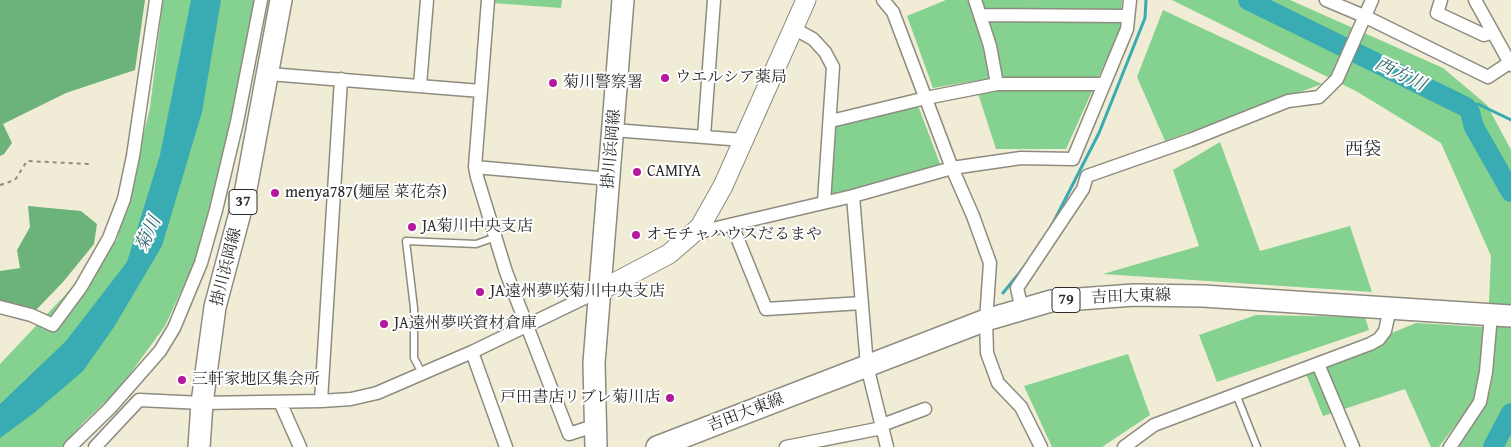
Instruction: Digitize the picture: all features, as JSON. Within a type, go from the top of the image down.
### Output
[{"type":"main road","name":"掛川浜岡線","points":[[199,447],[202,403],[216,307],[245,194],[269,74],[281,0]]},
{"type":"main road","name":"掛川浜岡線","points":[[595,437],[594,363],[609,179],[610,125],[623,0]]},
{"type":"main road","name":"吉田大東線","points":[[657,447],[986,320],[1051,301],[1134,295],[1202,296],[1501,316]]},
{"type":"street","points":[[0,307],[31,315],[53,325],[81,288],[109,238],[124,199],[133,156],[156,0]]},
{"type":"street","points":[[70,447],[110,408],[160,351],[177,320],[201,262],[216,210],[237,122],[261,0]]},
{"type":"street","points":[[420,85],[428,0]]},
{"type":"street","points":[[488,0],[475,168],[506,272],[528,324],[569,434],[595,437]]},
{"type":"street","points":[[704,136],[714,0]]},
{"type":"street","points":[[95,447],[139,400],[202,403],[321,401],[351,399],[377,393],[472,352],[601,290],[670,254],[695,233],[714,203],[806,0]]},
{"type":"street","points":[[883,0],[893,12],[952,168],[974,216],[990,263],[986,320],[987,353],[998,383],[1021,407],[1041,447]]},
{"type":"street","points":[[975,0],[982,15],[997,84]]},
{"type":"street","points":[[695,233],[853,196],[952,168],[1021,158],[1072,159],[1127,29],[1130,0]]},
{"type":"street","points":[[1326,0],[1488,77],[1510,64],[1480,2]]},
{"type":"street","points":[[1022,309],[1017,288],[1083,189],[1087,176],[1190,140],[1288,101],[1319,96],[1337,79],[1372,0]]},
{"type":"street","points":[[1441,0],[1437,14],[1484,35],[1493,32]]},
{"type":"street","points":[[982,15],[1128,16]]},
{"type":"street","points":[[793,28],[813,39],[825,52],[833,67],[831,122],[824,202]]},
{"type":"street","points":[[269,74],[481,91]]},
{"type":"street","points":[[321,401],[341,79]]},
{"type":"street","points":[[831,122],[926,98],[997,84],[1104,84]]},
{"type":"street","points":[[610,125],[743,140]]},
{"type":"street","points":[[475,168],[525,169],[609,179]]},
{"type":"street","points":[[853,196],[867,366],[887,447]]},
{"type":"street","points":[[732,225],[766,310],[862,303]]},
{"type":"street","points":[[1124,447],[1154,425],[1318,364],[1379,339],[1385,331],[1390,308]]},
{"type":"street","points":[[1450,447],[1480,402],[1501,316]]},
{"type":"street","points":[[472,352],[506,447]]},
{"type":"street","points":[[1318,364],[1353,447]]},
{"type":"street","points":[[280,402],[300,447]]},
{"type":"street","points":[[786,447],[882,426],[924,409]]},
{"type":"lane","points":[[422,373],[414,358],[414,308],[406,242],[476,244],[496,237]]},
{"type":"lane","points":[[1236,394],[1256,447]]},
{"type":"path","points":[[0,185],[15,180],[27,161],[89,164]]},
{"type":"green space","points":[[0,0],[145,0],[135,70],[66,93],[3,124],[12,143],[4,154],[0,156]]},
{"type":"green space","points":[[163,0],[254,0],[225,153],[199,252],[165,326],[119,389],[83,423],[63,447],[0,447],[0,364],[117,240],[150,108]]},
{"type":"green space","points":[[493,0],[562,0],[561,8],[493,3]]},
{"type":"green space","points":[[946,0],[1122,0],[1120,29],[1066,149],[996,149],[974,81],[933,88],[907,16]]},
{"type":"green space","points":[[1172,0],[1290,0],[1443,68],[1487,105],[1511,150],[1511,447],[1441,447],[1485,392],[1491,256],[1441,143],[1356,91]]},
{"type":"green space","points":[[1163,10],[1322,84],[1165,141],[1137,77]]},
{"type":"green space","points":[[915,106],[919,108],[940,164],[939,169],[832,196],[828,193],[833,129],[836,125]]},
{"type":"green space","points":[[1220,142],[1260,251],[1350,226],[1372,292],[1103,274],[1199,246],[1173,170]]},
{"type":"green space","points":[[28,206],[81,211],[97,224],[94,244],[63,282],[35,311],[0,301],[0,271],[20,268],[17,250],[30,227]]},
{"type":"green space","points":[[1256,315],[1365,317],[1369,330],[1217,382],[1199,335]]},
{"type":"green space","points":[[1416,323],[1483,327],[1481,391],[1439,447],[1431,447],[1405,389],[1323,416],[1304,369]]},
{"type":"green space","points":[[1128,354],[1150,415],[1102,447],[1052,447],[1024,386]]},
{"type":"water","name":"菊川","points":[[191,0],[221,0],[202,112],[162,246],[114,327],[83,371],[34,413],[0,438],[0,404],[66,341],[127,262],[160,155]]},
{"type":"waterway","points":[[1052,225],[1099,133],[1145,18],[1146,0]]},
{"type":"waterway","name":"西方川","points":[[1248,0],[1466,107],[1470,112],[1474,127],[1511,192]]},
{"type":"waterway","points":[[1466,107],[1478,104],[1511,120]]},
{"type":"waterway","points":[[1003,293],[1025,266]]},
{"type":"waterway","name":"西方川","points":[[1493,447],[1511,413]]},
{"type":"place","name":"ウエルシア薬局","points":[[665,78]]},
{"type":"place","name":"菊川警察署","points":[[553,83]]},
{"type":"place","name":"CAMIYA","points":[[637,172]]},
{"type":"place","name":"menya787(麺屋 菜花奈)","points":[[275,193]]},
{"type":"place","name":"JA菊川中央支店","points":[[412,227]]},
{"type":"place","name":"オモチャハウスだるまや","points":[[636,235]]},
{"type":"place","name":"JA遠州夢咲菊川中央支店","points":[[480,292]]},
{"type":"place","name":"JA遠州夢咲資材倉庫","points":[[384,324]]},
{"type":"place","name":"三軒家地区集会所","points":[[182,380]]},
{"type":"place","name":"戸田書店リブレ菊川店","points":[[670,398]]},
{"type":"district","name":"西袋","points":[[1363,150]]}]
